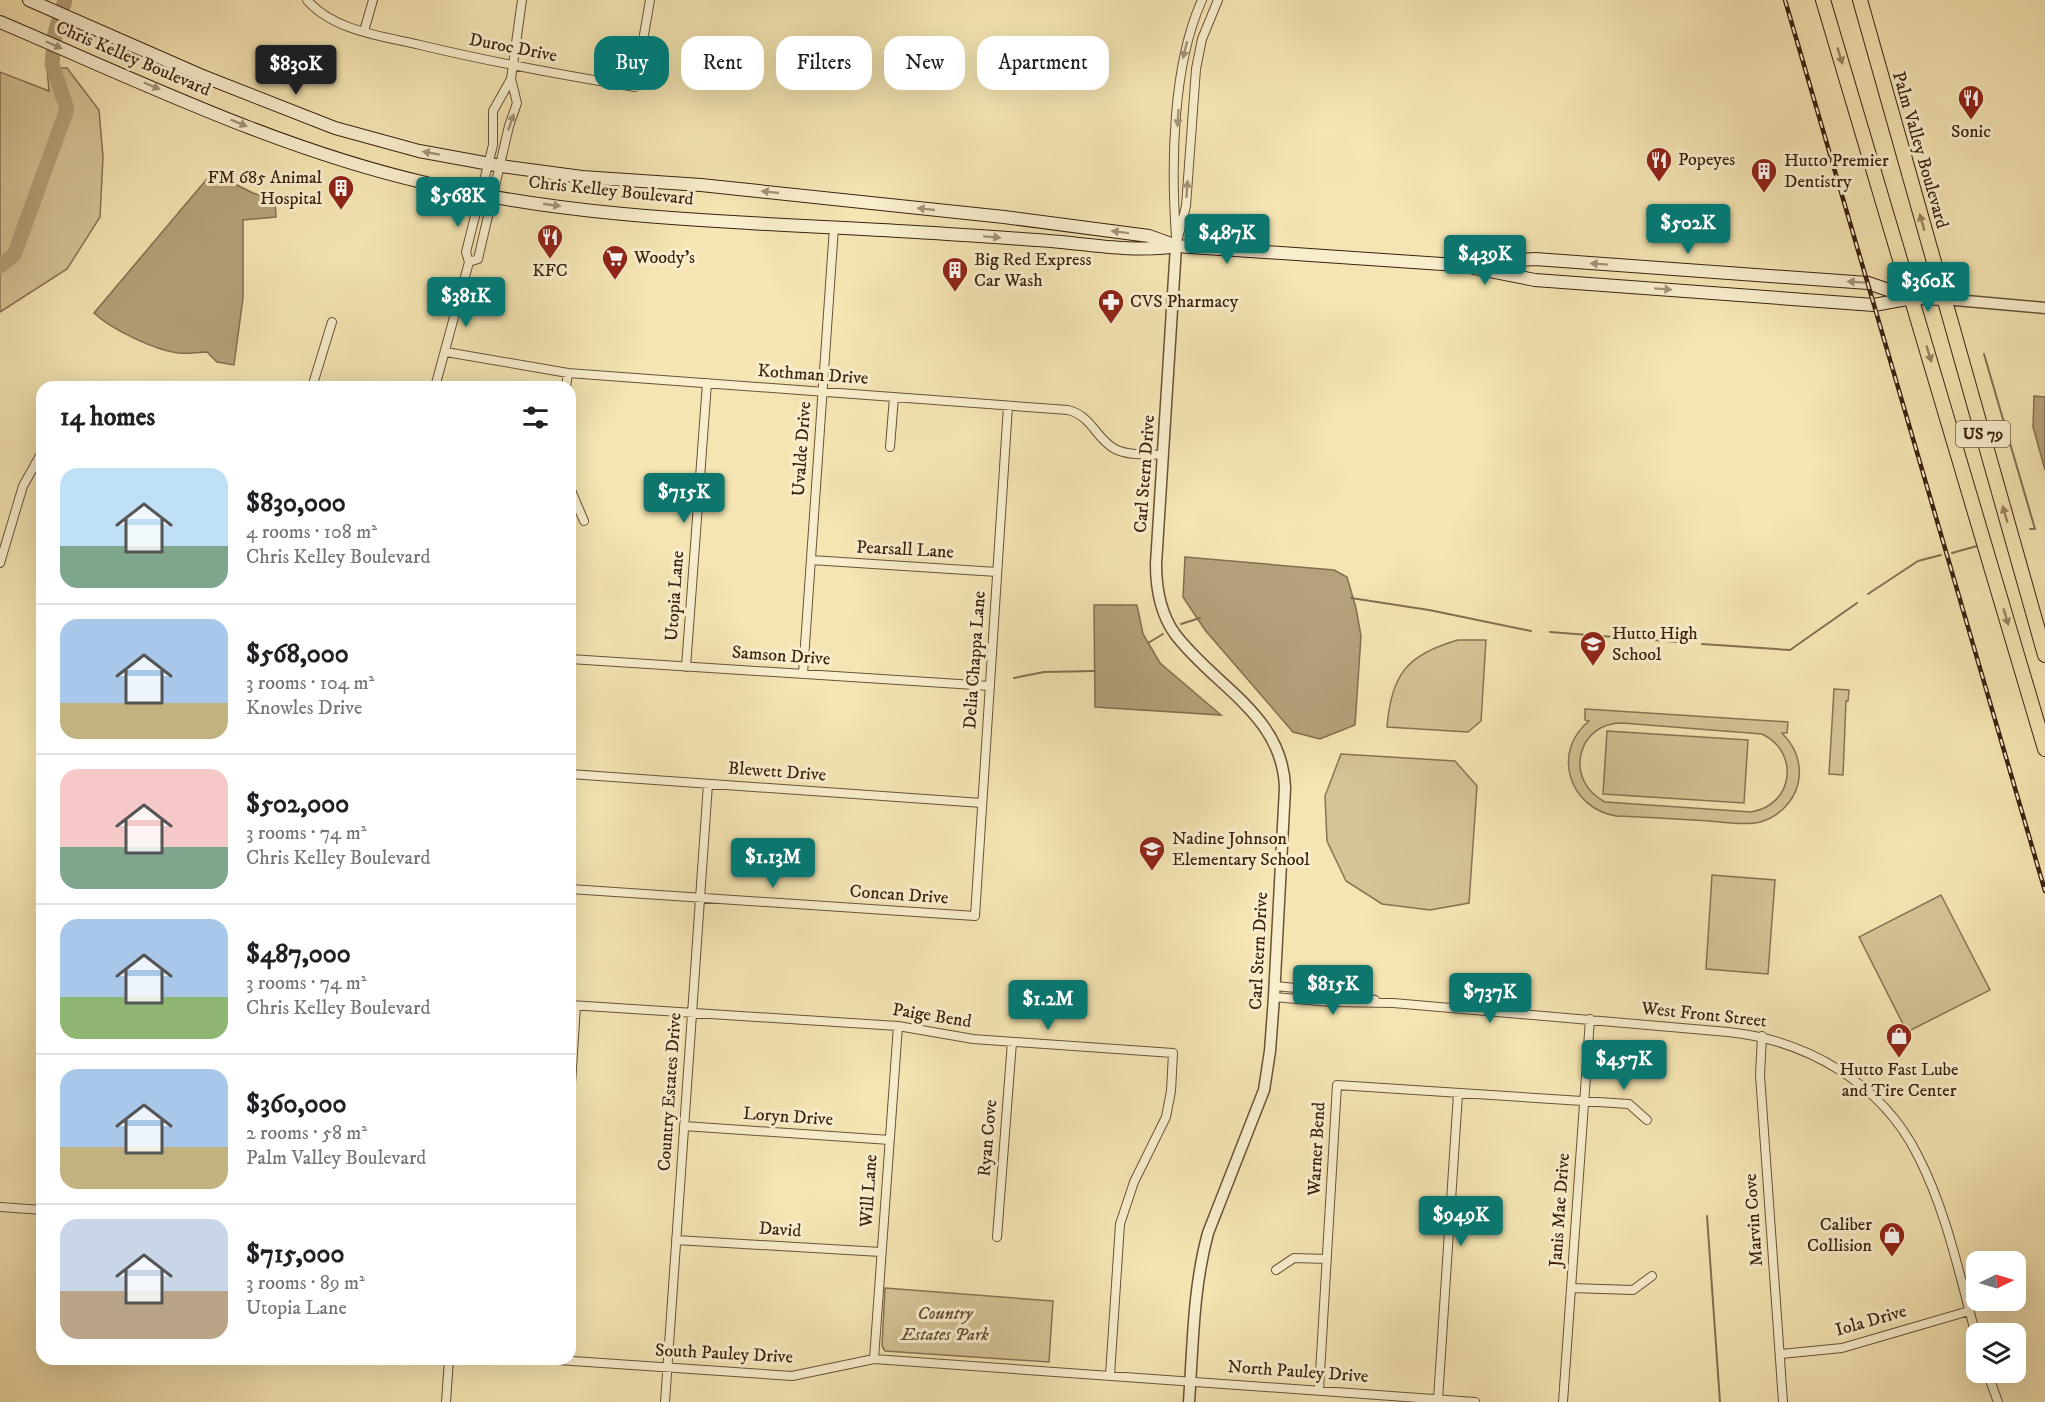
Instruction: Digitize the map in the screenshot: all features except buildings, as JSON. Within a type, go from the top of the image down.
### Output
[{"type":"highway","name":"US 79","points":[[1823,0],[2045,748]]},
{"type":"highway","name":"Palm Valley Boulevard","points":[[1860,0],[2045,655]]},
{"type":"main road","name":"Chris Kelley Boulevard","points":[[29,0],[200,75],[335,128],[419,151],[488,164],[582,177],[700,185],[1004,217],[1149,236],[1176,246]]},
{"type":"main road","name":"Chris Kelley Boulevard","points":[[0,22],[249,127],[328,156],[426,183],[494,197],[591,210],[1150,250],[1176,246],[1457,265],[1558,282],[1874,305],[1912,298],[1944,299]]},
{"type":"main road","name":"Chris Kelley Boulevard","points":[[1457,265],[1535,259],[1868,283],[1912,298]]},
{"type":"street","name":"Duroc Drive","points":[[307,0],[326,16],[364,31],[513,67],[635,87],[650,0]]},
{"type":"street","points":[[364,31],[373,0]]},
{"type":"street","points":[[469,262],[478,259],[517,103],[512,78],[522,0]]},
{"type":"street","name":"Carl Stern Drive","points":[[1189,1402],[1195,1310],[1203,1252],[1264,1090],[1270,1051],[1285,788],[1283,768],[1277,748],[1265,726],[1175,633],[1162,610],[1157,590],[1156,564],[1176,246],[1174,205],[1180,78],[1187,42],[1202,0]]},
{"type":"street","name":"Carl Stern Drive","points":[[1176,246],[1186,206],[1196,69],[1202,39],[1218,0]]},
{"type":"street","points":[[437,381],[469,262],[466,252],[492,145],[493,111],[512,78]]},
{"type":"street","name":"Uvalde Drive","points":[[803,674],[834,227]]},
{"type":"street","points":[[1944,299],[2045,308]]},
{"type":"street","points":[[314,381],[332,322]]},
{"type":"street","name":"Kothman Drive","points":[[446,352],[568,373],[1077,412],[1086,417],[1114,448],[1127,452],[1163,454]]},
{"type":"street","points":[[567,381],[568,373]]},
{"type":"street","name":"Utopia Lane","points":[[686,667],[707,383]]},
{"type":"street","points":[[890,447],[894,397]]},
{"type":"street","name":"Delia Chappa Lane","points":[[975,916],[1008,406]]},
{"type":"street","points":[[0,563],[20,494],[36,463]]},
{"type":"street","points":[[576,502],[584,520]]},
{"type":"street","name":"Pearsall Lane","points":[[811,560],[998,572]]},
{"type":"street","name":"Samson Drive","points":[[576,659],[990,686]]},
{"type":"street","name":"Blewett Drive","points":[[576,774],[982,803]]},
{"type":"street","name":"Country Estates Drive","points":[[665,1402],[708,784]]},
{"type":"street","name":"Concan Drive","points":[[576,889],[975,916]]},
{"type":"street","name":"West Front Street","points":[[1274,991],[1331,1002],[1393,1004],[1590,1019],[1762,1036],[1789,1043],[1841,1071],[1869,1092],[1910,1140],[1927,1174],[1966,1301]]},
{"type":"street","name":"Paige Bend","points":[[576,1005],[898,1026],[973,1039],[1173,1053],[1171,1091],[1166,1117],[1134,1182],[1120,1224],[1110,1375]]},
{"type":"street","name":"Janis Mae Drive","points":[[1563,1402],[1590,1019]]},
{"type":"street","name":"Will Lane","points":[[874,1359],[898,1026]]},
{"type":"street","name":"Marvin Cove","points":[[1762,1036],[1760,1075],[1783,1402]]},
{"type":"street","name":"Ryan Cove","points":[[997,1237],[1012,1042]]},
{"type":"street","name":"Warner Bend","points":[[1319,1390],[1337,1085],[1629,1104],[1647,1120]]},
{"type":"street","points":[[1438,1399],[1458,1094]]},
{"type":"street","name":"Loryn Drive","points":[[684,1126],[890,1140]]},
{"type":"street","points":[[0,1207],[36,1210]]},
{"type":"street","name":"David","points":[[676,1240],[881,1252]]},
{"type":"street","points":[[1276,1270],[1294,1258],[1327,1259]]},
{"type":"street","points":[[1572,1288],[1633,1290],[1652,1276]]},
{"type":"street","name":"West Front Street","points":[[1969,1311],[1972,1323]]},
{"type":"street","name":"Iola Drive","points":[[1781,1354],[1842,1348],[1969,1311]]},
{"type":"street","name":"South Pauley Drive","points":[[576,1361],[792,1377],[874,1359],[1191,1380]]},
{"type":"street","points":[[446,1402],[449,1365]]},
{"type":"street","name":"North Pauley Drive","points":[[1191,1380],[1474,1402]]},
{"type":"street","points":[[1991,1383],[1998,1402]]},
{"type":"green space","points":[[47,68],[67,68],[99,110],[103,157],[100,217],[67,269],[0,312],[0,72],[49,91]]},
{"type":"green space","points":[[1458,640],[1486,640],[1481,721],[1468,732],[1387,727],[1393,693],[1405,669],[1426,652]]},
{"type":"green space","points":[[1834,689],[1849,690],[1848,701],[1846,701],[1843,775],[1829,774]]},
{"type":"green space","points":[[1585,709],[1788,722],[1787,733],[1782,733],[1791,744],[1797,757],[1799,777],[1796,791],[1789,803],[1773,817],[1748,824],[1616,816],[1600,811],[1577,791],[1568,763],[1577,734],[1589,721],[1585,720]],"holes":[[[1622,723],[1762,734],[1774,742],[1782,753],[1787,765],[1787,777],[1776,799],[1765,807],[1751,812],[1605,802],[1592,793],[1584,781],[1580,768],[1581,755],[1586,742],[1594,732],[1606,726]]]},
{"type":"green space","points":[[1607,731],[1748,740],[1744,803],[1603,794]]},
{"type":"green space","points":[[1341,754],[1455,761],[1477,786],[1469,903],[1430,910],[1382,904],[1346,881],[1327,841],[1325,796]]},
{"type":"green space","points":[[1712,875],[1775,880],[1768,974],[1706,969]]},
{"type":"green space","points":[[1941,895],[1990,990],[1907,1032],[1859,937]]},
{"type":"green space","name":"Country Estates Park","points":[[885,1288],[1053,1301],[1049,1362],[885,1351],[882,1346]]},
{"type":"shaded area","points":[[215,174],[253,193],[275,200],[276,217],[243,220],[243,298],[234,365],[217,362],[207,352],[178,353],[157,348],[122,332],[94,313],[206,180]]},
{"type":"shaded area","points":[[2034,396],[2045,397],[2045,470],[2033,427]]},
{"type":"shaded area","points":[[1185,557],[1334,570],[1347,577],[1361,636],[1355,725],[1320,739],[1293,732],[1205,630],[1183,597]]},
{"type":"shaded area","points":[[1094,605],[1137,605],[1143,634],[1160,663],[1221,715],[1095,707]]},
{"type":"waterway","points":[[0,266],[14,255],[67,109],[52,64],[55,33],[65,0]]},
{"type":"waterway","points":[[1984,354],[2035,529],[2030,529]]},
{"type":"waterway","points":[[1952,553],[1977,546]]},
{"type":"waterway","points":[[1868,594],[1918,561],[1941,555]]},
{"type":"waterway","points":[[1351,598],[1429,610],[1531,631]]},
{"type":"waterway","points":[[1702,644],[1790,650],[1857,603]]},
{"type":"waterway","points":[[1181,624],[1200,618]]},
{"type":"waterway","points":[[1550,632],[1678,642]]},
{"type":"waterway","points":[[1148,643],[1163,634]]},
{"type":"waterway","points":[[1014,678],[1044,672],[1095,671]]},
{"type":"waterway","points":[[1707,1216],[1720,1402]]},
{"type":"railway","points":[[1785,0],[2045,891]]},
{"type":"place","name":"Sonic","points":[[1971,121]]},
{"type":"place","name":"Popeyes","points":[[1659,183]]},
{"type":"place","name":"Hutto Premier Dentistry","points":[[1764,194]]},
{"type":"place","name":"FM 685 Animal Hospital","points":[[341,211]]},
{"type":"place","name":"KFC","points":[[550,260]]},
{"type":"place","name":"Woody's","points":[[615,281]]},
{"type":"place","name":"Big Red Express Car Wash","points":[[955,293]]},
{"type":"place","name":"CVS Pharmacy","points":[[1111,325]]},
{"type":"place","name":"Hutto High School","points":[[1593,667]]},
{"type":"place","name":"Nadine Johnson Elementary School","points":[[1152,872]]},
{"type":"place","name":"Hutto Fast Lube and Tire Center","points":[[1899,1059]]},
{"type":"place","name":"Caliber Collision","points":[[1892,1258]]}]
